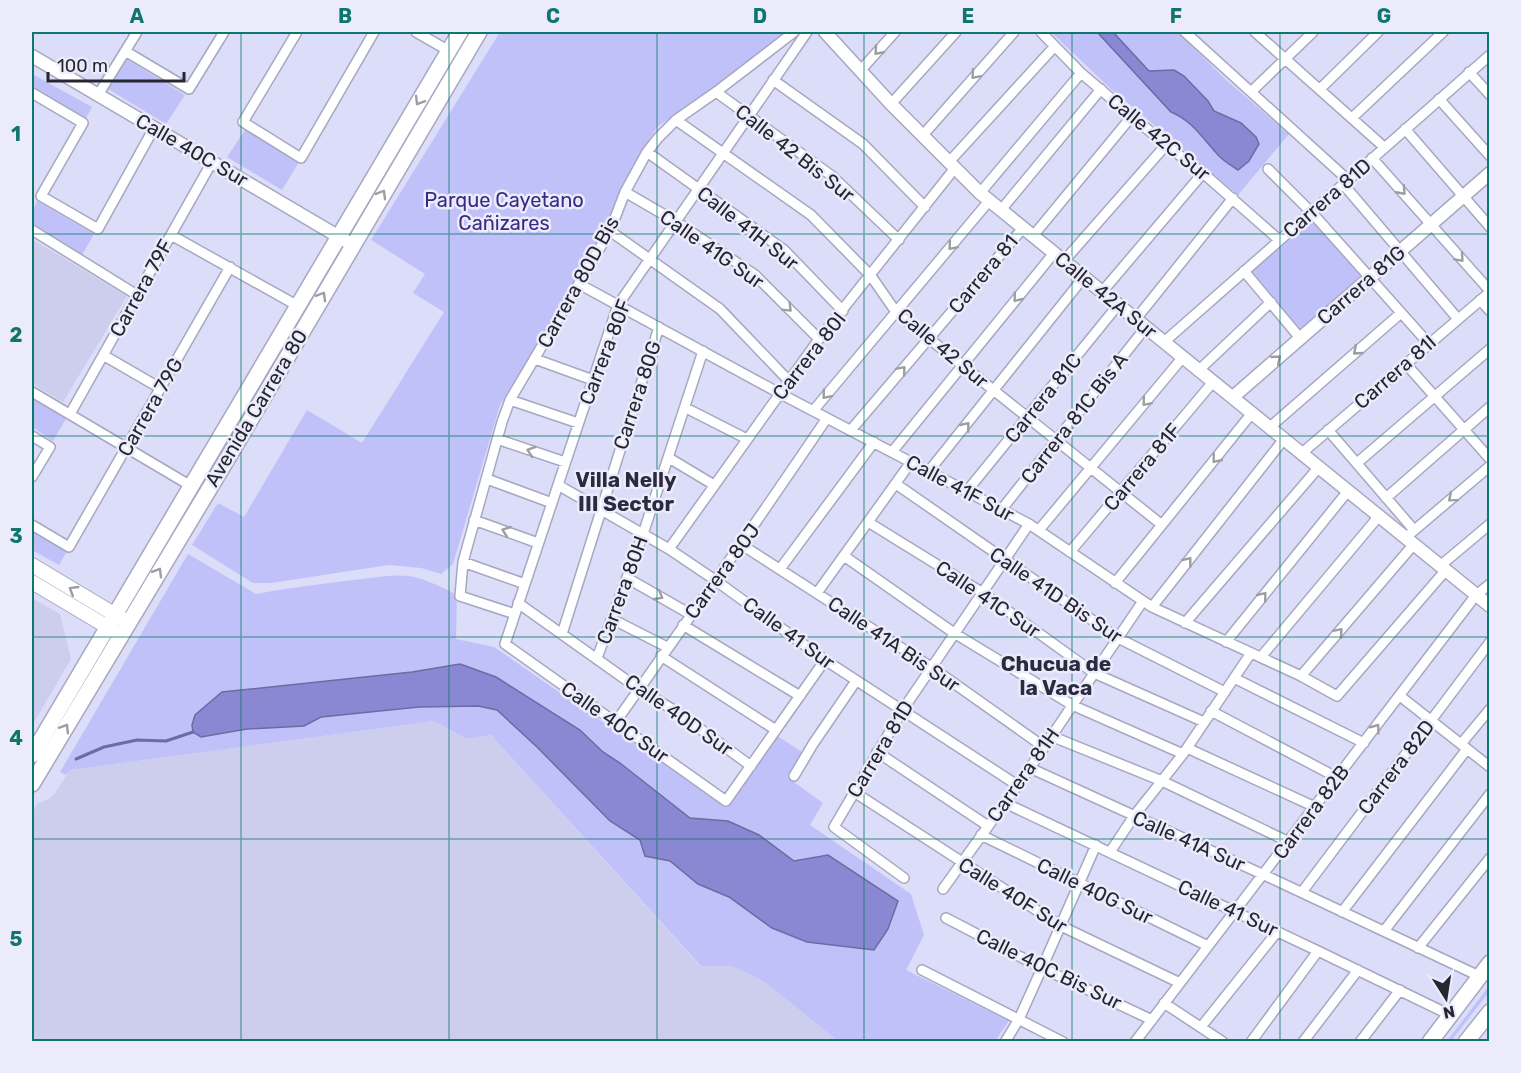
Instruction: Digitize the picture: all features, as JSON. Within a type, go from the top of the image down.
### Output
[{"type":"main road","name":"Avenida Carrera 80","points":[[32,755],[460,32]]},
{"type":"main road","name":"Avenida Carrera 80","points":[[33,779],[479,32]]},
{"type":"main road","points":[[32,565],[124,629]]},
{"type":"main road","points":[[32,582],[111,620]]},
{"type":"main road","points":[[1430,1041],[1490,963]]},
{"type":"main road","points":[[1466,1041],[1490,1012]]},
{"type":"street","points":[[98,95],[137,32]]},
{"type":"street","points":[[125,51],[189,89],[224,32]]},
{"type":"street","points":[[297,32],[243,122],[301,158],[374,32]]},
{"type":"street","points":[[416,32],[449,51]]},
{"type":"street","name":"Carrera 80D Bis","points":[[514,614],[460,596],[463,562],[510,400],[610,231],[626,192],[647,152],[676,120],[794,32]]},
{"type":"street","name":"Carrera 80F","points":[[504,644],[618,305],[807,32]]},
{"type":"street","name":"Calle 42A Sur","points":[[825,32],[891,104],[985,197],[1379,516],[1411,537],[1443,568],[1490,606]]},
{"type":"street","points":[[860,71],[895,32]]},
{"type":"street","points":[[891,104],[956,32]]},
{"type":"street","points":[[923,135],[1014,32]]},
{"type":"street","name":"Calle 42C Sur","points":[[1041,32],[1081,73],[1233,198],[1279,240]]},
{"type":"street","points":[[1187,32],[1252,91],[1345,182],[1458,319]]},
{"type":"street","points":[[1255,32],[1384,147]]},
{"type":"street","points":[[1252,91],[1313,32]]},
{"type":"street","points":[[1320,89],[1378,32]]},
{"type":"street","points":[[1352,118],[1443,32]]},
{"type":"street","name":"Carrera 80I","points":[[669,549],[779,393],[819,339],[925,207],[952,165],[1055,46]]},
{"type":"street","name":"Carrera 81D","points":[[1164,342],[1490,54]]},
{"type":"street","name":"Calle 40C Sur","points":[[32,56],[353,244]]},
{"type":"street","points":[[1469,72],[1490,95]]},
{"type":"street","points":[[813,411],[896,312],[1081,73]]},
{"type":"street","points":[[773,80],[863,144],[925,207]]},
{"type":"street","points":[[1001,210],[1101,89]]},
{"type":"street","name":"Calle 42 Bis Sur","points":[[716,92],[832,176],[899,240]]},
{"type":"street","points":[[32,93],[83,123],[40,195],[98,229],[154,128]]},
{"type":"street","points":[[1439,99],[1490,156]]},
{"type":"street","points":[[1033,236],[1132,116]]},
{"type":"street","name":"Calle 42 Sur","points":[[676,120],[811,215],[871,276],[896,312],[1162,525]]},
{"type":"street","points":[[1405,129],[1490,227]]},
{"type":"street","points":[[892,452],[963,365],[1059,257],[1166,145]]},
{"type":"street","name":"Calle 41H Sur","points":[[647,152],[784,250],[843,311]]},
{"type":"street","points":[[1372,158],[1490,292]]},
{"type":"street","name":"Carrera 79F","points":[[70,414],[212,162]]},
{"type":"street","points":[[1268,169],[1311,212],[1429,344]]},
{"type":"street","points":[[1102,292],[1203,173]]},
{"type":"street","name":"Carrera 81G","points":[[1233,397],[1490,173]]},
{"type":"street","name":"Calle 41G Sur","points":[[626,192],[755,275],[819,339]]},
{"type":"street","name":"Carrera 81C Bis A","points":[[1002,509],[1056,440],[1233,198]]},
{"type":"street","name":"Carrera 81","points":[[851,430],[1023,228]]},
{"type":"street","points":[[32,230],[137,295]]},
{"type":"street","points":[[610,231],[720,309],[789,381]]},
{"type":"street","points":[[171,235],[298,306]]},
{"type":"street","name":"Carrera 79G","points":[[32,525],[69,547],[230,267]]},
{"type":"street","points":[[1244,271],[1300,338]]},
{"type":"street","points":[[929,471],[1084,277]]},
{"type":"street","name":"Calle 41F Sur","points":[[579,284],[779,393],[1029,524],[1147,604],[1251,652],[1337,696],[1443,568]]},
{"type":"street","name":"Carrera 81I","points":[[1302,453],[1490,292]]},
{"type":"street","points":[[1480,300],[1490,311]]},
{"type":"street","points":[[1199,370],[1271,302]]},
{"type":"street","name":"Carrera 81C","points":[[967,491],[1118,305]]},
{"type":"street","points":[[1270,427],[1401,313]]},
{"type":"street","name":"Carrera 80G","points":[[562,634],[659,327]]},
{"type":"street","points":[[1357,463],[1490,349]]},
{"type":"street","name":"Carrera 80H","points":[[597,658],[644,534],[703,351]]},
{"type":"street","points":[[103,355],[160,388]]},
{"type":"street","points":[[1039,531],[1183,357]]},
{"type":"street","points":[[535,359],[593,380]]},
{"type":"street","points":[[1406,364],[1490,459]]},
{"type":"street","name":"Carrera 81F","points":[[1070,552],[1213,382]]},
{"type":"street","points":[[32,392],[191,486]]},
{"type":"street","points":[[510,400],[578,423]]},
{"type":"street","points":[[1386,498],[1490,407]]},
{"type":"street","points":[[686,408],[747,439]]},
{"type":"street","points":[[1115,583],[1252,413]]},
{"type":"street","name":"Carrera 80J","points":[[615,723],[690,614],[742,545],[827,418]]},
{"type":"street","points":[[1328,430],[1386,498],[1411,537]]},
{"type":"street","points":[[32,436],[50,447],[32,477]]},
{"type":"street","points":[[497,439],[565,462]]},
{"type":"street","name":"Carrera 81H","points":[[943,889],[1030,768],[1118,638],[1284,439]]},
{"type":"street","points":[[780,569],[874,442]]},
{"type":"street","points":[[669,458],[714,485]]},
{"type":"street","points":[[817,593],[911,462]]},
{"type":"street","points":[[1300,676],[1411,537],[1490,466]]},
{"type":"street","points":[[1185,623],[1319,467]]},
{"type":"street","points":[[487,479],[552,503]]},
{"type":"street","name":"Calle 41D Bis Sur","points":[[896,484],[1118,638],[1225,692]]},
{"type":"street","name":"Calle 41 Sur","points":[[558,485],[669,549],[825,660],[1017,785]]},
{"type":"street","points":[[1226,642],[1348,491]]},
{"type":"street","points":[[1261,657],[1379,516]]},
{"type":"street","points":[[474,520],[538,543]]},
{"type":"street","name":"Calle 41C Sur","points":[[868,522],[983,593],[1094,673],[1204,722]]},
{"type":"street","name":"Carrera 81D","points":[[904,878],[834,827],[902,711],[1029,524]]},
{"type":"street","points":[[1443,568],[1490,524]]},
{"type":"street","name":"Calle 41A Bis Sur","points":[[742,545],[931,667],[1044,747]]},
{"type":"street","points":[[844,556],[954,633],[1072,705],[1315,807]]},
{"type":"street","points":[[463,562],[525,584]]},
{"type":"street","points":[[627,578],[690,614]]},
{"type":"street","name":"Carrera 82B","points":[[1135,1041],[1476,596],[1490,584]]},
{"type":"street","name":"Calle 40D Sur","points":[[518,603],[751,765]]},
{"type":"street","points":[[612,619],[667,647]]},
{"type":"street","points":[[683,625],[800,696]]},
{"type":"street","name":"Carrera 82D","points":[[1302,892],[1490,642]]},
{"type":"street","name":"Calle 40C Sur","points":[[504,644],[726,801],[751,765]]},
{"type":"street","points":[[1110,852],[1134,816],[1185,751],[1251,652]]},
{"type":"street","points":[[661,657],[776,730]]},
{"type":"street","points":[[751,765],[825,660]]},
{"type":"street","points":[[1234,678],[1364,743]]},
{"type":"street","points":[[794,776],[856,681]]},
{"type":"street","points":[[1400,696],[1490,767]]},
{"type":"street","points":[[1342,912],[1490,709]]},
{"type":"street","points":[[1211,711],[1338,777]]},
{"type":"street","points":[[1051,736],[1162,781],[1289,842]]},
{"type":"street","points":[[877,753],[988,826]]},
{"type":"street","name":"Calle 41A Sur","points":[[1030,768],[1264,874],[1479,976]]},
{"type":"street","name":"Calle 40F Sur","points":[[854,792],[960,863],[1061,926],[1180,983]]},
{"type":"street","points":[[1384,932],[1490,794]]},
{"type":"street","name":"Calle 41 Sur","points":[[1005,803],[1449,1015]]},
{"type":"street","name":"Calle 40G Sur","points":[[981,836],[1209,946]]},
{"type":"street","points":[[1005,1041],[1019,1019],[1096,845]]},
{"type":"street","points":[[1418,948],[1490,858]]},
{"type":"street","name":"Calle 40C Bis Sur","points":[[946,918],[1042,968],[1152,1020]]},
{"type":"street","points":[[1201,1027],[1277,932]]},
{"type":"street","points":[[1251,1041],[1318,951]]},
{"type":"street","points":[[922,970],[1063,1041]]},
{"type":"street","points":[[1303,1041],[1358,970]]},
{"type":"street","points":[[1360,1041],[1400,990]]},
{"type":"street","points":[[1164,1004],[1223,1041]]},
{"type":"shaded area","points":[[1097,32],[1113,32],[1149,71],[1174,70],[1184,76],[1208,101],[1214,111],[1241,123],[1256,137],[1259,144],[1249,161],[1238,170],[1221,158],[1192,125],[1171,112]]},
{"type":"shaded area","points":[[32,239],[127,296],[63,402],[32,384]]},
{"type":"shaded area","points":[[32,598],[60,614],[71,659],[32,726]]},
{"type":"shaded area","points":[[460,664],[496,677],[580,730],[603,752],[690,818],[728,821],[759,835],[794,861],[828,855],[898,901],[888,929],[874,950],[807,942],[772,928],[729,897],[698,884],[670,861],[645,856],[640,840],[610,821],[497,710],[478,706],[419,707],[321,717],[304,726],[247,729],[201,737],[193,732],[192,725],[195,715],[222,692],[412,672]]},
{"type":"shaded area","points":[[434,721],[467,739],[491,735],[700,966],[731,966],[750,974],[767,984],[838,1041],[32,1042],[32,813],[37,804],[55,793],[70,770]]},
{"type":"green space","name":"Parque Cayetano Cañizares","points":[[500,32],[788,32],[728,81],[658,126],[644,147],[599,244],[500,405],[453,564],[441,574],[421,568],[389,565],[271,583],[253,583],[192,545],[218,503],[244,517],[307,410],[362,443],[444,312],[413,293],[425,274],[371,240]]},
{"type":"green space","points":[[1051,32],[1178,32],[1225,79],[1289,134],[1238,195],[1111,89]]},
{"type":"green space","points":[[126,59],[185,95],[166,124],[108,89]]},
{"type":"green space","points":[[34,75],[92,107],[85,120],[32,90]]},
{"type":"green space","points":[[245,130],[299,162],[282,190],[227,157]]},
{"type":"green space","points":[[37,201],[94,234],[82,255],[32,225],[32,212]]},
{"type":"green space","points":[[1313,218],[1362,276],[1299,330],[1249,272]]},
{"type":"green space","points":[[32,396],[67,417],[53,441],[32,427]]},
{"type":"green space","points":[[32,531],[67,551],[59,565],[32,550]]},
{"type":"green space","points":[[188,554],[256,594],[381,576],[415,577],[440,586],[457,595],[456,639],[494,647],[726,807],[776,735],[802,752],[787,777],[823,803],[810,825],[911,894],[924,935],[906,970],[1009,1021],[995,1041],[838,1041],[767,984],[750,974],[731,966],[701,966],[491,735],[467,739],[434,721],[70,770],[66,775],[60,772]]},
{"type":"green space","points":[[1489,986],[1489,992],[1451,1041],[1447,1041]]},
{"type":"waterway","points":[[76,759],[104,747],[137,740],[166,741],[193,732]]},
{"type":"district","name":"Villa Nelly III Sector","points":[[626,492]]},
{"type":"district","name":"Chucua de la Vaca","points":[[1056,676]]}]
